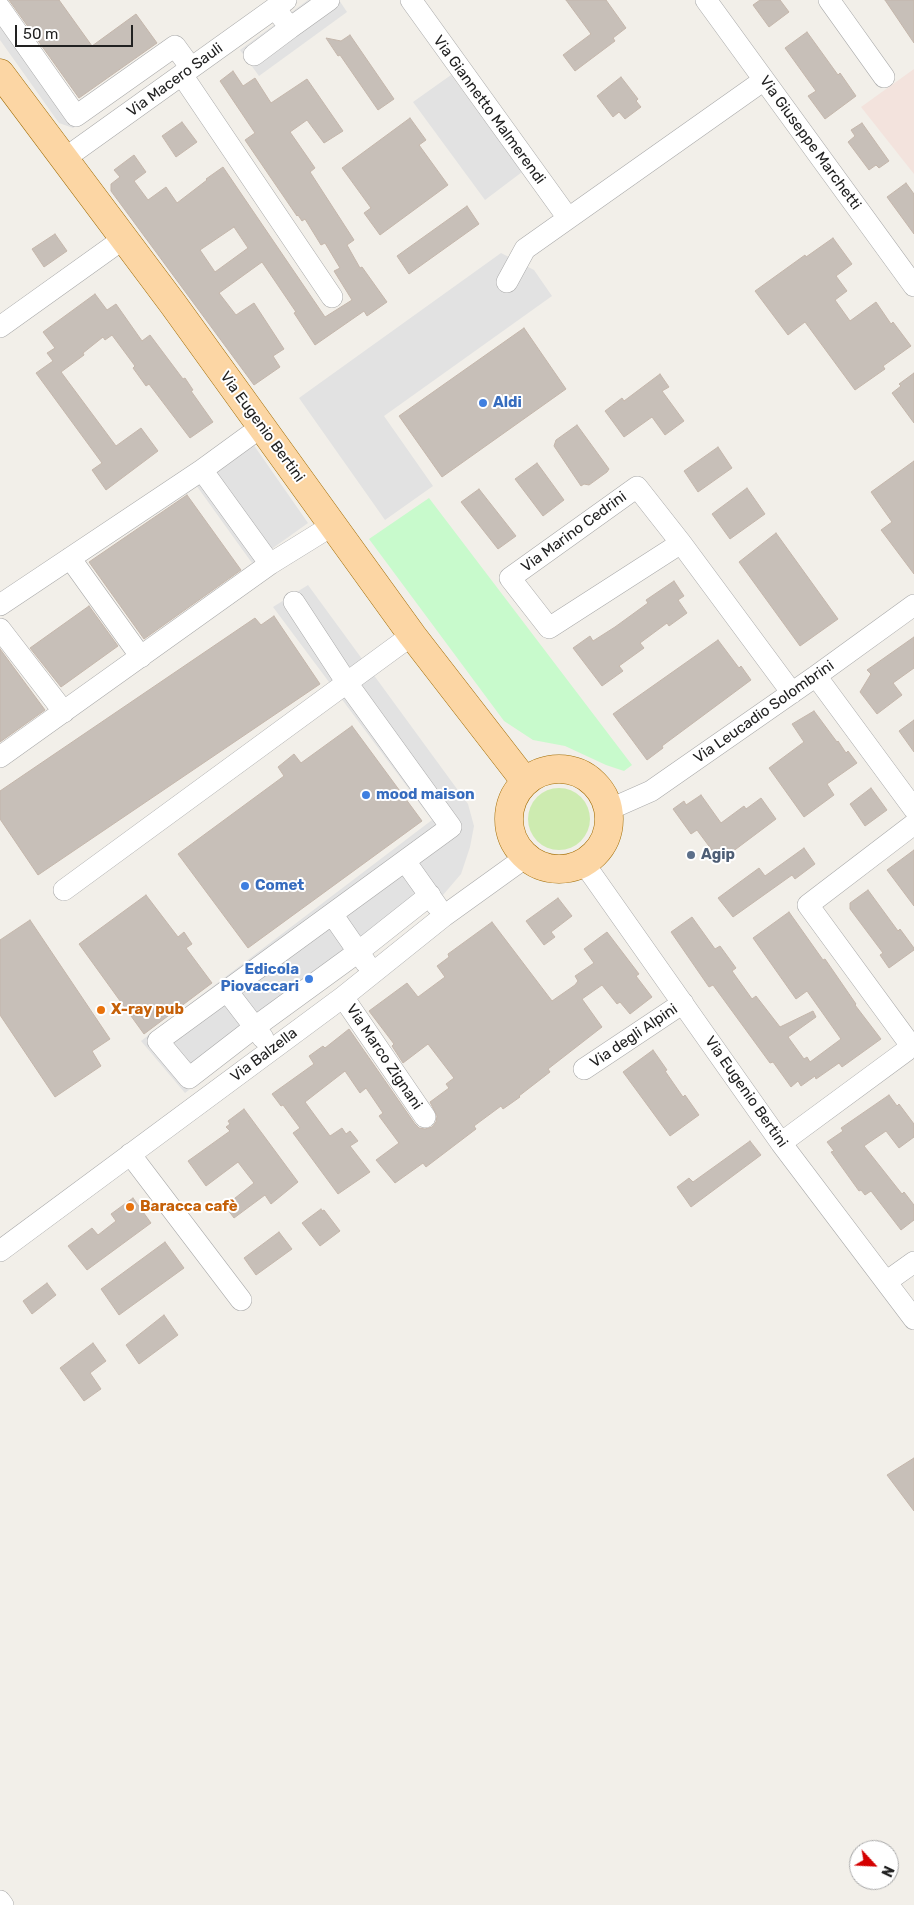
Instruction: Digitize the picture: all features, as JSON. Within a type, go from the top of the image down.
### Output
[{"type":"main road","name":"Via Eugenio Bertini","points":[[0,73],[124,239],[412,634],[525,781]]},
{"type":"main road","points":[[558,768],[575,771],[591,780],[602,793],[608,810],[608,825],[604,840],[595,853],[583,862],[569,868],[538,865],[526,856],[515,843],[509,828],[509,810],[514,794],[525,781],[540,772],[558,768]]},
{"type":"street","points":[[254,55],[329,0]]},
{"type":"street","name":"Via Giannetto Malmerendi","points":[[411,0],[568,218]]},
{"type":"street","name":"Via Giuseppe Marchetti","points":[[706,0],[914,286]]},
{"type":"street","points":[[829,0],[884,77]]},
{"type":"street","points":[[280,4],[290,28]]},
{"type":"street","name":"Via Macero Sauli","points":[[64,159],[280,4]]},
{"type":"street","points":[[0,8],[76,116],[175,46],[187,72],[332,297]]},
{"type":"street","points":[[507,282],[525,249],[764,80]]},
{"type":"street","points":[[0,327],[124,239]]},
{"type":"street","points":[[0,605],[202,470],[261,427]]},
{"type":"street","points":[[202,470],[270,564]]},
{"type":"street","name":"Via Marino Cedrini","points":[[681,543],[550,628],[510,578],[637,487],[681,543],[792,693]]},
{"type":"street","points":[[0,757],[270,564],[333,525]]},
{"type":"street","points":[[70,558],[141,657]]},
{"type":"street","points":[[294,602],[347,683],[451,827],[158,1041],[189,1078],[358,952],[430,895]]},
{"type":"street","name":"Via Leucadio Solombrini","points":[[608,810],[651,791],[914,605]]},
{"type":"street","points":[[0,629],[64,712]]},
{"type":"street","points":[[64,890],[412,634]]},
{"type":"street","points":[[816,676],[911,800]]},
{"type":"street","points":[[781,1143],[913,1046],[808,905],[914,824]]},
{"type":"street","name":"Via Balzella","points":[[0,1251],[343,997],[444,916],[526,856]]},
{"type":"street","points":[[405,861],[444,916]]},
{"type":"street","name":"Via Eugenio Bertini","points":[[583,862],[781,1143],[914,1319]]},
{"type":"street","points":[[332,914],[374,972]]},
{"type":"street","points":[[226,991],[272,1050]]},
{"type":"street","name":"Via Marco Zignani","points":[[343,997],[425,1117]]},
{"type":"street","name":"Via degli Alpini","points":[[584,1068],[683,1003]]},
{"type":"street","points":[[130,1154],[241,1300]]},
{"type":"street","points":[[886,1282],[914,1262]]},
{"type":"street","points":[[0,1901],[3,1905]]},
{"type":"shaded area","points":[[0,0],[78,108],[178,35],[188,47],[73,128],[59,123],[0,40]]},
{"type":"shaded area","points":[[308,0],[339,0],[347,12],[259,76],[240,50]]},
{"type":"shaded area","points":[[914,69],[914,174],[861,107]]},
{"type":"shaded area","points":[[451,75],[522,172],[485,200],[413,102]]},
{"type":"shaded area","points":[[501,253],[534,270],[552,296],[384,416],[433,486],[385,520],[299,398]]},
{"type":"shaded area","points":[[253,444],[308,523],[252,563],[196,485]]},
{"type":"shaded area","points":[[308,585],[468,804],[474,826],[470,847],[461,874],[443,895],[185,1093],[141,1041],[432,820],[273,607]]},
{"type":"green space","points":[[429,498],[632,765],[624,771],[565,746],[533,740],[504,721],[369,539]]},
{"type":"green space","points":[[553,788],[565,788],[581,797],[588,807],[590,819],[588,831],[581,841],[565,850],[553,850],[542,845],[533,836],[528,825],[528,813],[533,802],[542,793]]},
{"type":"building","points":[[9,0],[59,0],[92,46],[136,14],[157,43],[79,98]]},
{"type":"building","points":[[566,0],[606,0],[626,28],[613,38],[615,41],[575,71],[563,55],[591,34]]},
{"type":"building","points":[[760,0],[780,0],[789,12],[769,27],[753,5]]},
{"type":"building","points":[[885,0],[914,0],[914,43]]},
{"type":"building","points":[[807,32],[838,75],[840,73],[856,96],[825,119],[808,96],[816,91],[785,48]]},
{"type":"building","points":[[350,35],[394,99],[378,110],[326,38],[341,41]]},
{"type":"building","points":[[233,71],[243,86],[255,78],[271,103],[307,79],[343,131],[324,143],[307,120],[290,132],[315,168],[310,172],[354,240],[347,245],[360,268],[362,267],[387,302],[367,316],[364,311],[315,345],[294,313],[296,312],[262,262],[219,293],[236,315],[254,303],[284,349],[273,356],[280,367],[254,385],[111,191],[111,184],[120,177],[114,170],[134,155],[146,172],[134,181],[148,200],[166,187],[177,203],[223,167],[325,317],[352,300],[334,271],[340,268],[325,243],[321,245],[305,219],[302,221],[297,216],[245,140],[255,133],[220,81]],"holes":[[[234,227],[248,248],[215,272],[200,250]]]},
{"type":"building","points":[[621,77],[638,99],[636,101],[641,107],[625,119],[619,112],[613,117],[597,96]]},
{"type":"building","points":[[410,118],[426,140],[419,145],[448,185],[380,235],[364,213],[371,208],[342,168]]},
{"type":"building","points":[[182,122],[197,142],[176,157],[162,136]]},
{"type":"building","points":[[862,123],[889,161],[879,168],[876,165],[869,170],[848,142],[855,136],[851,130]]},
{"type":"building","points":[[906,183],[914,194],[914,234],[887,197]]},
{"type":"building","points":[[467,206],[479,224],[409,274],[397,256]]},
{"type":"building","points":[[55,234],[67,251],[44,267],[32,249]]},
{"type":"building","points":[[833,238],[852,264],[836,276],[847,291],[835,300],[850,321],[876,302],[891,324],[893,322],[911,346],[883,366],[885,369],[855,390],[805,322],[788,335],[755,291],[805,255],[806,257]]},
{"type":"building","points":[[95,294],[107,310],[116,304],[142,341],[150,335],[183,379],[185,378],[193,390],[191,391],[213,422],[190,438],[149,384],[146,386],[133,368],[135,366],[112,335],[105,340],[103,337],[83,353],[84,355],[61,372],[116,446],[141,428],[158,451],[106,490],[92,470],[102,463],[36,373],[53,361],[47,353],[55,348],[43,332]]},
{"type":"building","name":"Aldi","points":[[524,328],[566,389],[442,477],[399,416]]},
{"type":"building","points":[[914,373],[914,423],[892,393],[901,386],[899,384]]},
{"type":"building","points":[[660,374],[669,387],[662,391],[684,421],[665,435],[652,417],[624,437],[605,411],[622,398],[624,401]]},
{"type":"building","points":[[577,425],[609,469],[589,485],[584,484],[581,486],[554,446],[556,440]]},
{"type":"building","points":[[718,447],[732,468],[698,492],[684,471]]},
{"type":"building","points":[[914,461],[914,574],[881,530],[892,522],[871,492]]},
{"type":"building","points":[[537,463],[564,500],[543,516],[515,479]]},
{"type":"building","points":[[747,488],[765,514],[730,539],[712,514]]},
{"type":"building","points":[[479,489],[516,536],[498,549],[461,502]]},
{"type":"building","points":[[187,495],[241,570],[144,639],[89,562]]},
{"type":"building","points":[[776,533],[838,619],[800,646],[739,562]]},
{"type":"building","points":[[674,581],[684,596],[678,600],[687,613],[669,626],[667,623],[640,643],[644,648],[619,666],[623,671],[602,686],[573,648],[590,636],[593,641],[615,627],[648,603],[646,600]]},
{"type":"building","points":[[89,606],[118,646],[61,687],[30,648]]},
{"type":"building","points":[[274,616],[320,684],[38,875],[0,819],[0,791],[255,618],[261,625]]},
{"type":"building","points":[[914,637],[914,668],[893,683],[902,695],[877,714],[860,692],[871,674],[867,670]]},
{"type":"building","points":[[718,640],[739,668],[741,666],[751,680],[662,746],[663,748],[647,760],[613,714]]},
{"type":"building","points":[[0,649],[45,710],[0,742]]},
{"type":"building","points":[[814,711],[846,753],[848,751],[857,763],[827,784],[834,795],[804,817],[769,768],[804,742],[792,724]]},
{"type":"building","points":[[914,720],[914,752],[899,731]]},
{"type":"building","points":[[352,726],[422,821],[248,948],[178,854],[284,776],[278,767],[294,754],[301,763]]},
{"type":"building","points":[[871,788],[887,810],[865,826],[850,804]]},
{"type":"building","points":[[701,795],[721,823],[744,806],[746,809],[761,798],[776,819],[720,861],[697,830],[691,834],[673,809],[684,801],[686,805]]},
{"type":"building","points":[[804,848],[815,864],[795,879],[792,875],[733,917],[718,898],[759,868],[765,876]]},
{"type":"building","points":[[914,850],[914,906],[887,870]]},
{"type":"building","points":[[868,890],[898,931],[900,929],[914,948],[914,950],[889,968],[880,955],[883,953],[850,909],[850,903]]},
{"type":"building","points":[[146,895],[178,937],[184,932],[192,944],[186,948],[212,983],[144,1034],[79,944]]},
{"type":"building","points":[[558,898],[572,916],[551,932],[555,937],[544,945],[526,921]]},
{"type":"building","points":[[789,912],[823,960],[825,959],[855,1005],[881,1039],[842,1067],[839,1063],[816,1079],[815,1076],[801,1086],[798,1081],[791,1087],[773,1062],[770,1063],[713,985],[709,987],[671,932],[692,917],[715,949],[720,946],[736,968],[732,971],[752,999],[756,996],[780,1027],[813,1011],[816,1017],[788,1037],[804,1059],[807,1057],[810,1062],[841,1039],[807,991],[796,999],[753,938]]},
{"type":"building","points":[[30,920],[110,1039],[92,1051],[101,1066],[55,1097],[0,1015],[0,940]]},
{"type":"building","points":[[492,922],[552,1001],[575,985],[578,981],[575,976],[594,963],[584,949],[607,932],[639,974],[636,976],[652,997],[630,1014],[620,1002],[617,1004],[602,985],[582,999],[602,1027],[548,1069],[550,1072],[520,1097],[503,1109],[501,1106],[474,1126],[476,1129],[426,1167],[423,1163],[395,1183],[376,1160],[399,1143],[379,1116],[383,1113],[366,1088],[360,1093],[345,1071],[305,1102],[330,1136],[342,1128],[346,1134],[350,1131],[358,1141],[350,1146],[370,1172],[338,1194],[293,1133],[300,1128],[272,1094],[314,1064],[309,1056],[323,1046],[325,1048],[349,1029],[415,1124],[419,1128],[432,1127],[436,1122],[437,1116],[430,1102],[449,1088],[446,1084],[454,1078],[428,1044],[403,1063],[392,1046],[394,1044],[369,1011],[407,983],[418,997],[445,977],[437,966],[449,957],[448,954]]},
{"type":"building","points":[[653,1050],[683,1097],[685,1095],[699,1115],[670,1136],[623,1072]]},
{"type":"building","points":[[889,1095],[897,1106],[899,1104],[914,1124],[914,1137],[899,1148],[886,1131],[864,1146],[902,1194],[904,1192],[914,1205],[914,1220],[901,1230],[871,1191],[865,1195],[861,1190],[859,1191],[831,1152],[834,1151],[827,1142],[843,1131],[841,1128]]},
{"type":"building","points":[[244,1109],[298,1182],[271,1204],[265,1195],[234,1218],[225,1206],[254,1183],[238,1162],[206,1186],[188,1161],[230,1131],[226,1127],[230,1124],[228,1121]]},
{"type":"building","points":[[750,1141],[761,1155],[691,1207],[677,1187],[689,1178],[693,1182]]},
{"type":"building","points":[[133,1198],[151,1223],[87,1270],[68,1246],[92,1228],[98,1235],[116,1221],[111,1214]]},
{"type":"building","points":[[321,1209],[322,1211],[324,1210],[340,1231],[320,1246],[302,1223]]},
{"type":"building","points":[[279,1232],[292,1249],[256,1275],[244,1258]]},
{"type":"building","points":[[165,1242],[184,1268],[119,1315],[101,1289]]},
{"type":"building","points":[[47,1283],[56,1295],[32,1314],[23,1301]]},
{"type":"building","points":[[164,1315],[178,1335],[139,1364],[126,1345]]},
{"type":"building","points":[[93,1343],[106,1361],[90,1373],[101,1389],[84,1401],[60,1368]]},
{"type":"building","points":[[914,1458],[914,1511],[887,1475]]},
{"type":"place","name":"Aldi","points":[[483,403]]},
{"type":"place","name":"mood maison","points":[[366,795]]},
{"type":"place","name":"Agip","points":[[691,855]]},
{"type":"place","name":"Comet","points":[[245,886]]},
{"type":"place","name":"Edicola Piovaccari","points":[[309,979]]},
{"type":"place","name":"X-ray pub","points":[[101,1010]]},
{"type":"place","name":"Baracca cafè","points":[[130,1207]]}]
